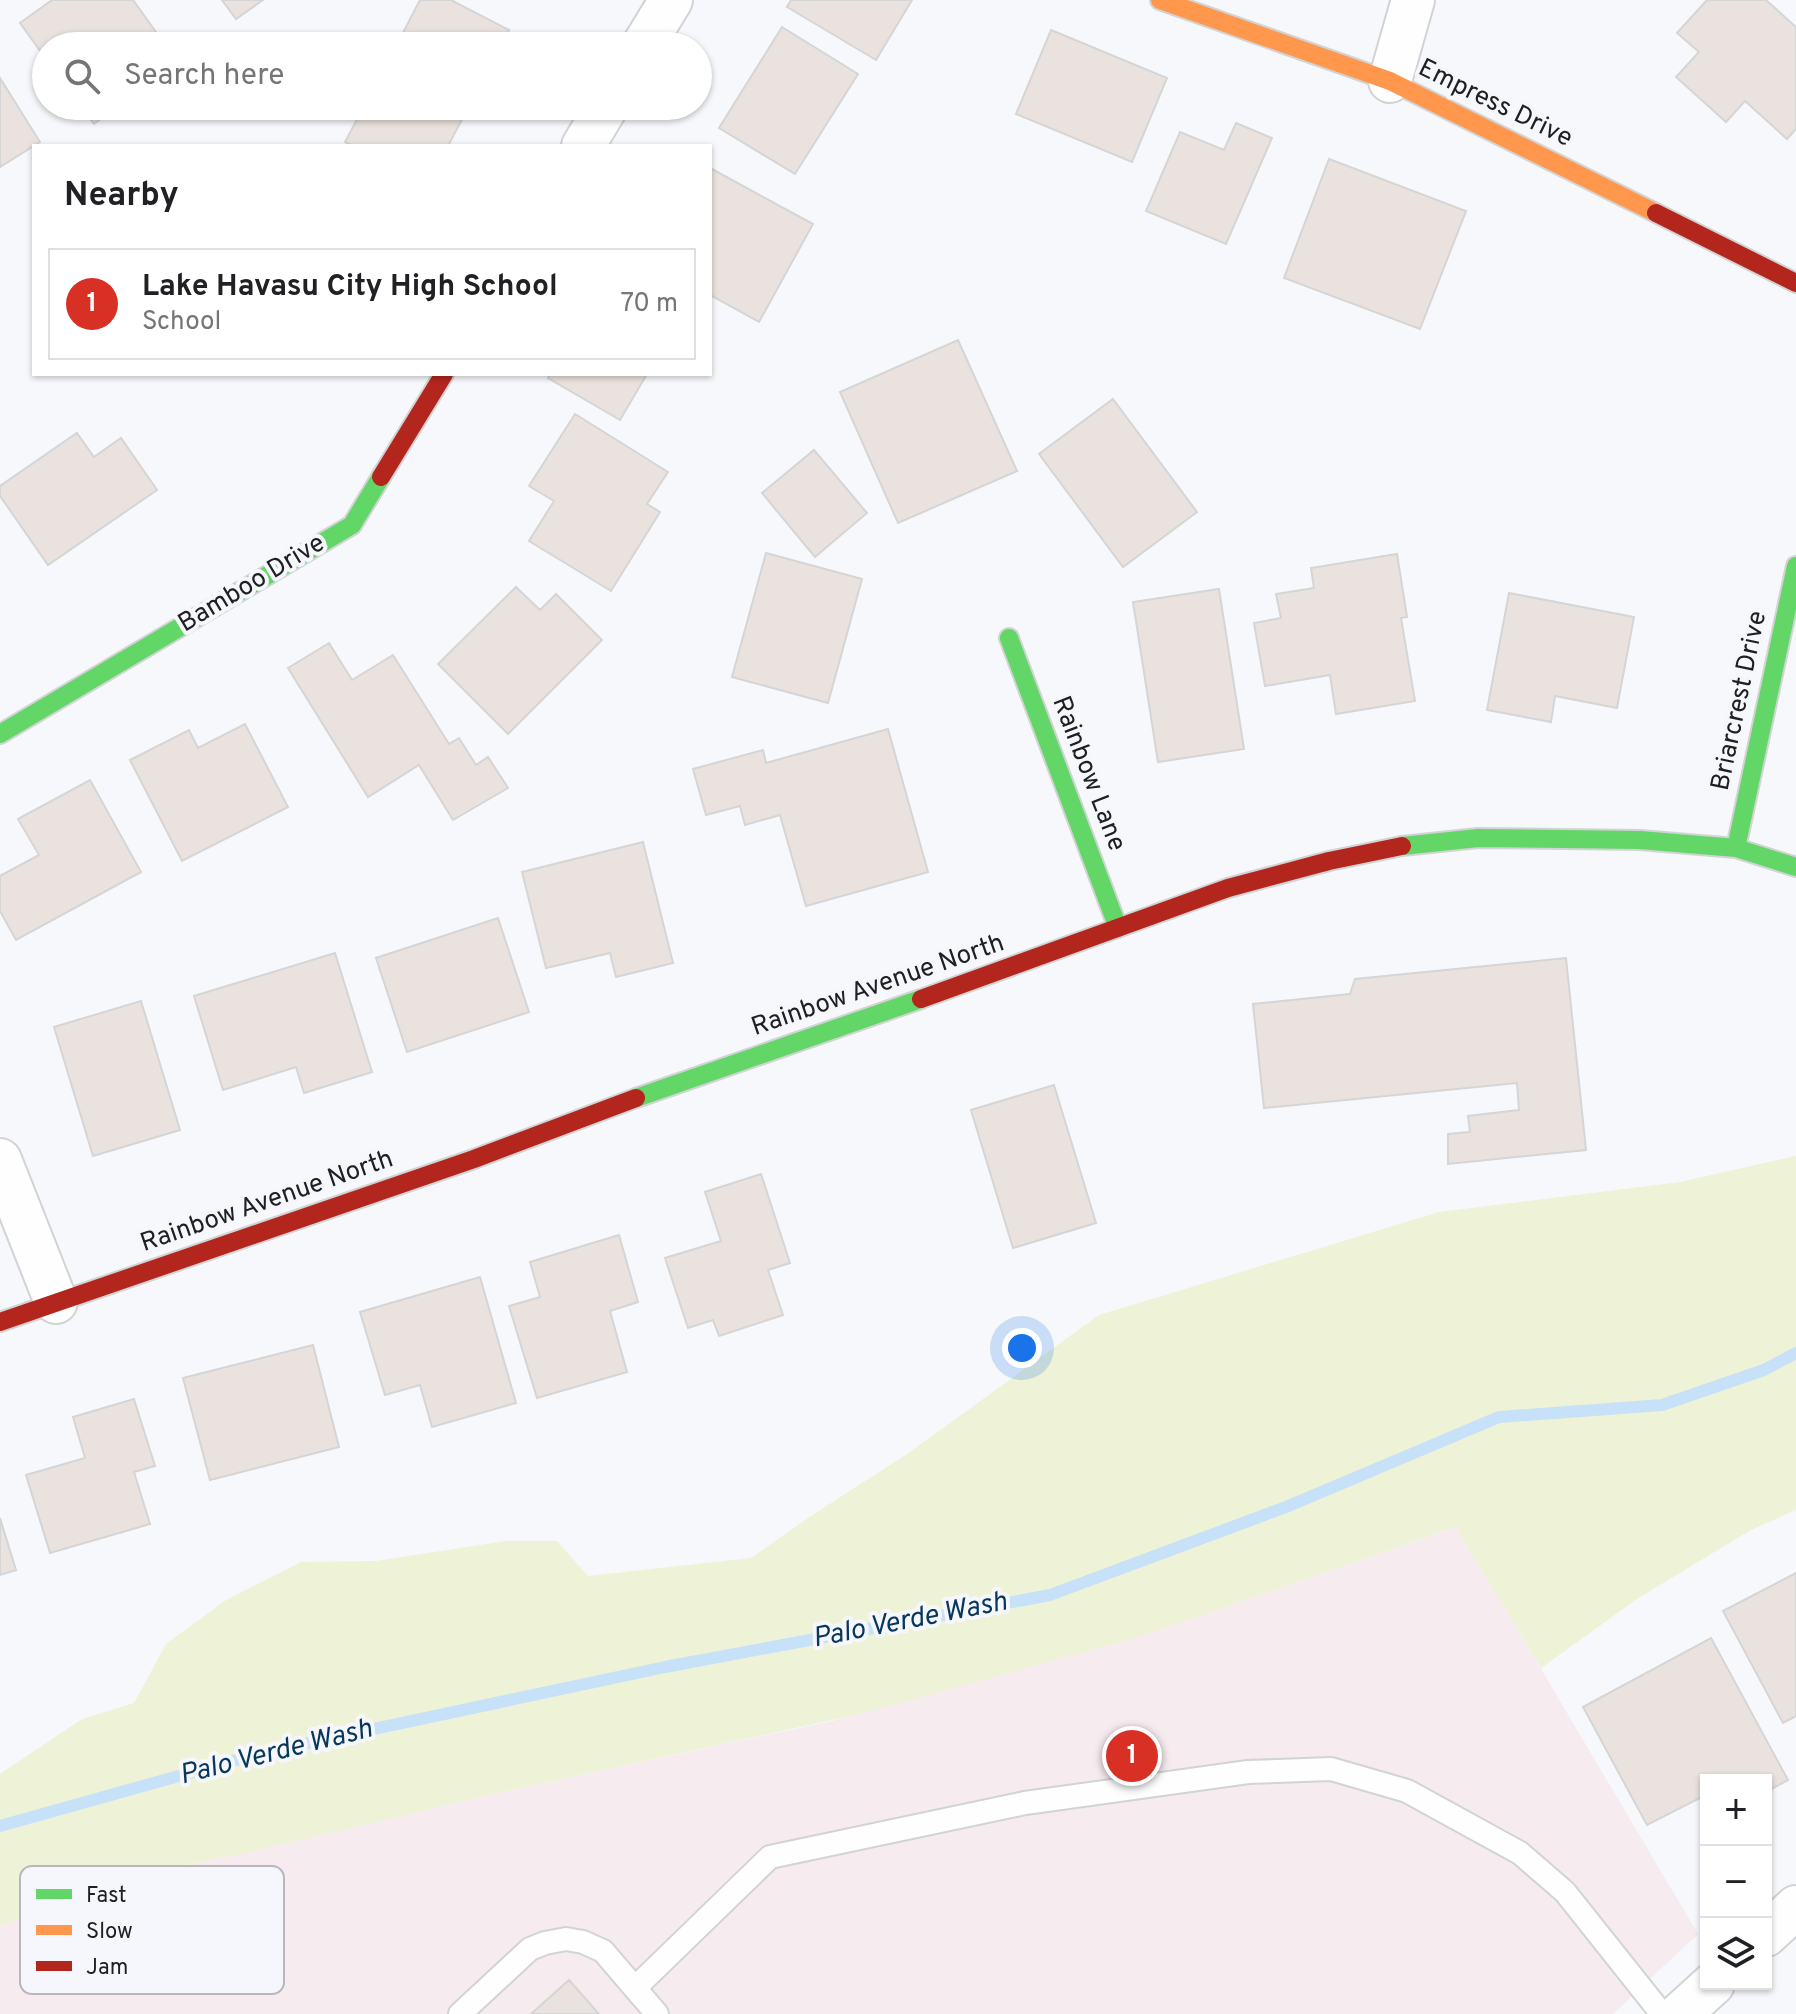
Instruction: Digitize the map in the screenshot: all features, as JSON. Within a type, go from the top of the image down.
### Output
[{"type":"street","points":[[652,32],[671,0]]},
{"type":"street","name":"Empress Drive","points":[[1160,0],[1390,81],[1796,283]]},
{"type":"street","points":[[1390,81],[1413,0]]},
{"type":"street","points":[[584,144],[599,120]]},
{"type":"street","name":"Bamboo Drive","points":[[0,734],[352,525],[443,376]]},
{"type":"street","name":"Briarcrest Drive","points":[[1736,848],[1796,566]]},
{"type":"street","name":"Rainbow Lane","points":[[1009,638],[1118,928]]},
{"type":"street","name":"Rainbow Avenue North","points":[[0,1322],[474,1159],[623,1102],[839,1029],[1228,888],[1329,861],[1408,845],[1478,838],[1604,839],[1736,848],[1796,867]]},
{"type":"street","points":[[0,1160],[56,1302]]},
{"type":"street","points":[[1680,2014],[1706,1990]]},
{"type":"lane","points":[[635,1988],[770,1857],[1025,1803],[1248,1772],[1331,1769],[1407,1791],[1520,1853],[1565,1892],[1662,2014]]},
{"type":"lane","points":[[460,2014],[530,1949],[556,1940],[583,1942],[603,1951],[657,2014]]},
{"type":"shaded area","points":[[1457,1527],[1698,1934],[1613,2014],[0,2014],[0,1927],[20,1918],[20,1994],[284,1994],[284,1866],[181,1866],[511,1790],[832,1721],[1147,1634]]},
{"type":"green space","points":[[1796,1156],[1796,1510],[1749,1531],[1637,1599],[1541,1668],[1456,1527],[1142,1636],[860,1714],[181,1866],[20,1866],[20,1918],[0,1927],[0,1774],[82,1719],[134,1703],[166,1644],[226,1600],[301,1562],[376,1561],[506,1541],[557,1541],[588,1576],[751,1558],[907,1454],[1099,1315],[1439,1212],[1680,1182]]},
{"type":"building","points":[[52,0],[133,0],[156,32],[32,32],[32,40],[20,23]]},
{"type":"building","points":[[222,0],[263,0],[236,19]]},
{"type":"building","points":[[420,0],[451,0],[509,30],[508,32],[403,32]]},
{"type":"building","points":[[791,0],[912,0],[876,60],[787,7]]},
{"type":"building","points":[[1707,0],[1766,0],[1796,27],[1796,129],[1787,139],[1745,101],[1726,122],[1676,77],[1699,52],[1677,33]]},
{"type":"building","points":[[782,27],[858,74],[795,174],[719,128]]},
{"type":"building","points":[[1051,30],[1167,78],[1132,162],[1016,114]]},
{"type":"building","points":[[0,78],[40,142],[32,144],[32,147],[0,167]]},
{"type":"building","points":[[357,120],[462,120],[449,144],[345,142]]},
{"type":"building","points":[[1236,123],[1272,138],[1226,244],[1146,211],[1180,132],[1224,150]]},
{"type":"building","points":[[1329,159],[1466,211],[1420,329],[1284,278]]},
{"type":"building","points":[[712,169],[813,224],[759,322],[712,296]]},
{"type":"building","points":[[958,340],[1017,471],[898,523],[840,392]]},
{"type":"building","points":[[549,376],[646,376],[620,420]]},
{"type":"building","points":[[1113,399],[1197,512],[1123,567],[1039,454]]},
{"type":"building","points":[[575,414],[668,472],[647,504],[660,512],[611,591],[529,541],[554,501],[529,486]]},
{"type":"building","points":[[77,433],[94,457],[121,438],[157,490],[48,565],[0,496],[0,486]]},
{"type":"building","points":[[814,450],[867,513],[815,557],[762,493]]},
{"type":"building","points":[[766,553],[862,579],[828,703],[732,677]]},
{"type":"building","points":[[1397,554],[1407,617],[1401,618],[1415,701],[1336,714],[1330,675],[1265,686],[1254,623],[1281,618],[1276,594],[1314,588],[1311,568]]},
{"type":"building","points":[[516,587],[540,610],[556,594],[602,640],[508,734],[438,664]]},
{"type":"building","points":[[1219,589],[1244,749],[1158,762],[1133,602]]},
{"type":"building","points":[[1509,593],[1634,617],[1617,708],[1555,696],[1551,722],[1487,710]]},
{"type":"building","points":[[329,643],[352,680],[393,655],[449,744],[459,738],[476,765],[488,757],[508,788],[453,820],[419,765],[368,797],[288,668]]},
{"type":"building","points":[[245,724],[288,807],[182,861],[130,760],[189,730],[198,748]]},
{"type":"building","points":[[888,729],[928,872],[806,906],[780,815],[745,825],[740,806],[706,815],[693,769],[763,750],[766,763]]},
{"type":"building","points":[[90,780],[141,872],[16,940],[0,911],[0,876],[39,855],[18,819]]},
{"type":"building","points":[[643,842],[673,963],[616,977],[610,953],[546,968],[522,872]]},
{"type":"building","points":[[498,918],[529,1012],[407,1052],[376,958]]},
{"type":"building","points":[[335,953],[372,1072],[304,1093],[296,1067],[223,1090],[194,996]]},
{"type":"building","points":[[1566,958],[1586,1150],[1448,1164],[1448,1134],[1470,1132],[1468,1116],[1519,1110],[1517,1083],[1264,1108],[1253,1004],[1350,994],[1355,979]]},
{"type":"building","points":[[141,1001],[180,1130],[93,1156],[54,1027]]},
{"type":"building","points":[[1054,1085],[1096,1223],[1013,1248],[971,1110]]},
{"type":"building","points":[[761,1174],[790,1263],[768,1270],[783,1315],[719,1336],[713,1320],[688,1328],[665,1258],[721,1241],[705,1192]]},
{"type":"building","points":[[619,1235],[638,1302],[610,1311],[627,1372],[537,1398],[509,1306],[540,1297],[530,1262]]},
{"type":"building","points":[[480,1277],[516,1403],[432,1427],[420,1385],[385,1395],[360,1312]]},
{"type":"building","points":[[313,1345],[339,1447],[210,1480],[183,1378]]},
{"type":"building","points":[[134,1399],[155,1466],[134,1472],[150,1524],[50,1553],[26,1475],[85,1458],[73,1417]]},
{"type":"building","points":[[0,1518],[16,1570],[0,1575]]},
{"type":"building","points":[[1796,1573],[1796,1716],[1783,1723],[1723,1611]]},
{"type":"building","points":[[1711,1638],[1788,1780],[1772,1789],[1772,1774],[1700,1774],[1700,1798],[1647,1825],[1583,1707]]},
{"type":"building","points":[[569,1980],[599,2014],[531,2014]]},
{"type":"waterway","name":"Palo Verde Wash","points":[[0,1826],[261,1753],[665,1667],[1050,1595],[1286,1507],[1499,1417],[1662,1405],[1764,1370],[1796,1353]]},
{"type":"traffic: fast","points":[[0,734],[352,525],[381,477]]},
{"type":"traffic: fast","points":[[1736,848],[1796,566]]},
{"type":"traffic: fast","points":[[1009,638],[1118,928]]},
{"type":"traffic: fast","points":[[1402,846],[1478,838],[1640,840],[1736,848],[1796,867]]},
{"type":"traffic: fast","points":[[636,1098],[921,999]]},
{"type":"traffic: slow","points":[[1160,0],[1390,81],[1656,213]]},
{"type":"traffic: jam","points":[[1656,213],[1796,283]]},
{"type":"traffic: jam","points":[[381,477],[443,376]]},
{"type":"traffic: jam","points":[[921,999],[1228,888],[1329,861],[1402,846]]},
{"type":"traffic: jam","points":[[0,1322],[474,1159],[636,1098]]},
{"type":"place","name":"Lake Havasu City High School","points":[[1132,1756]]}]
